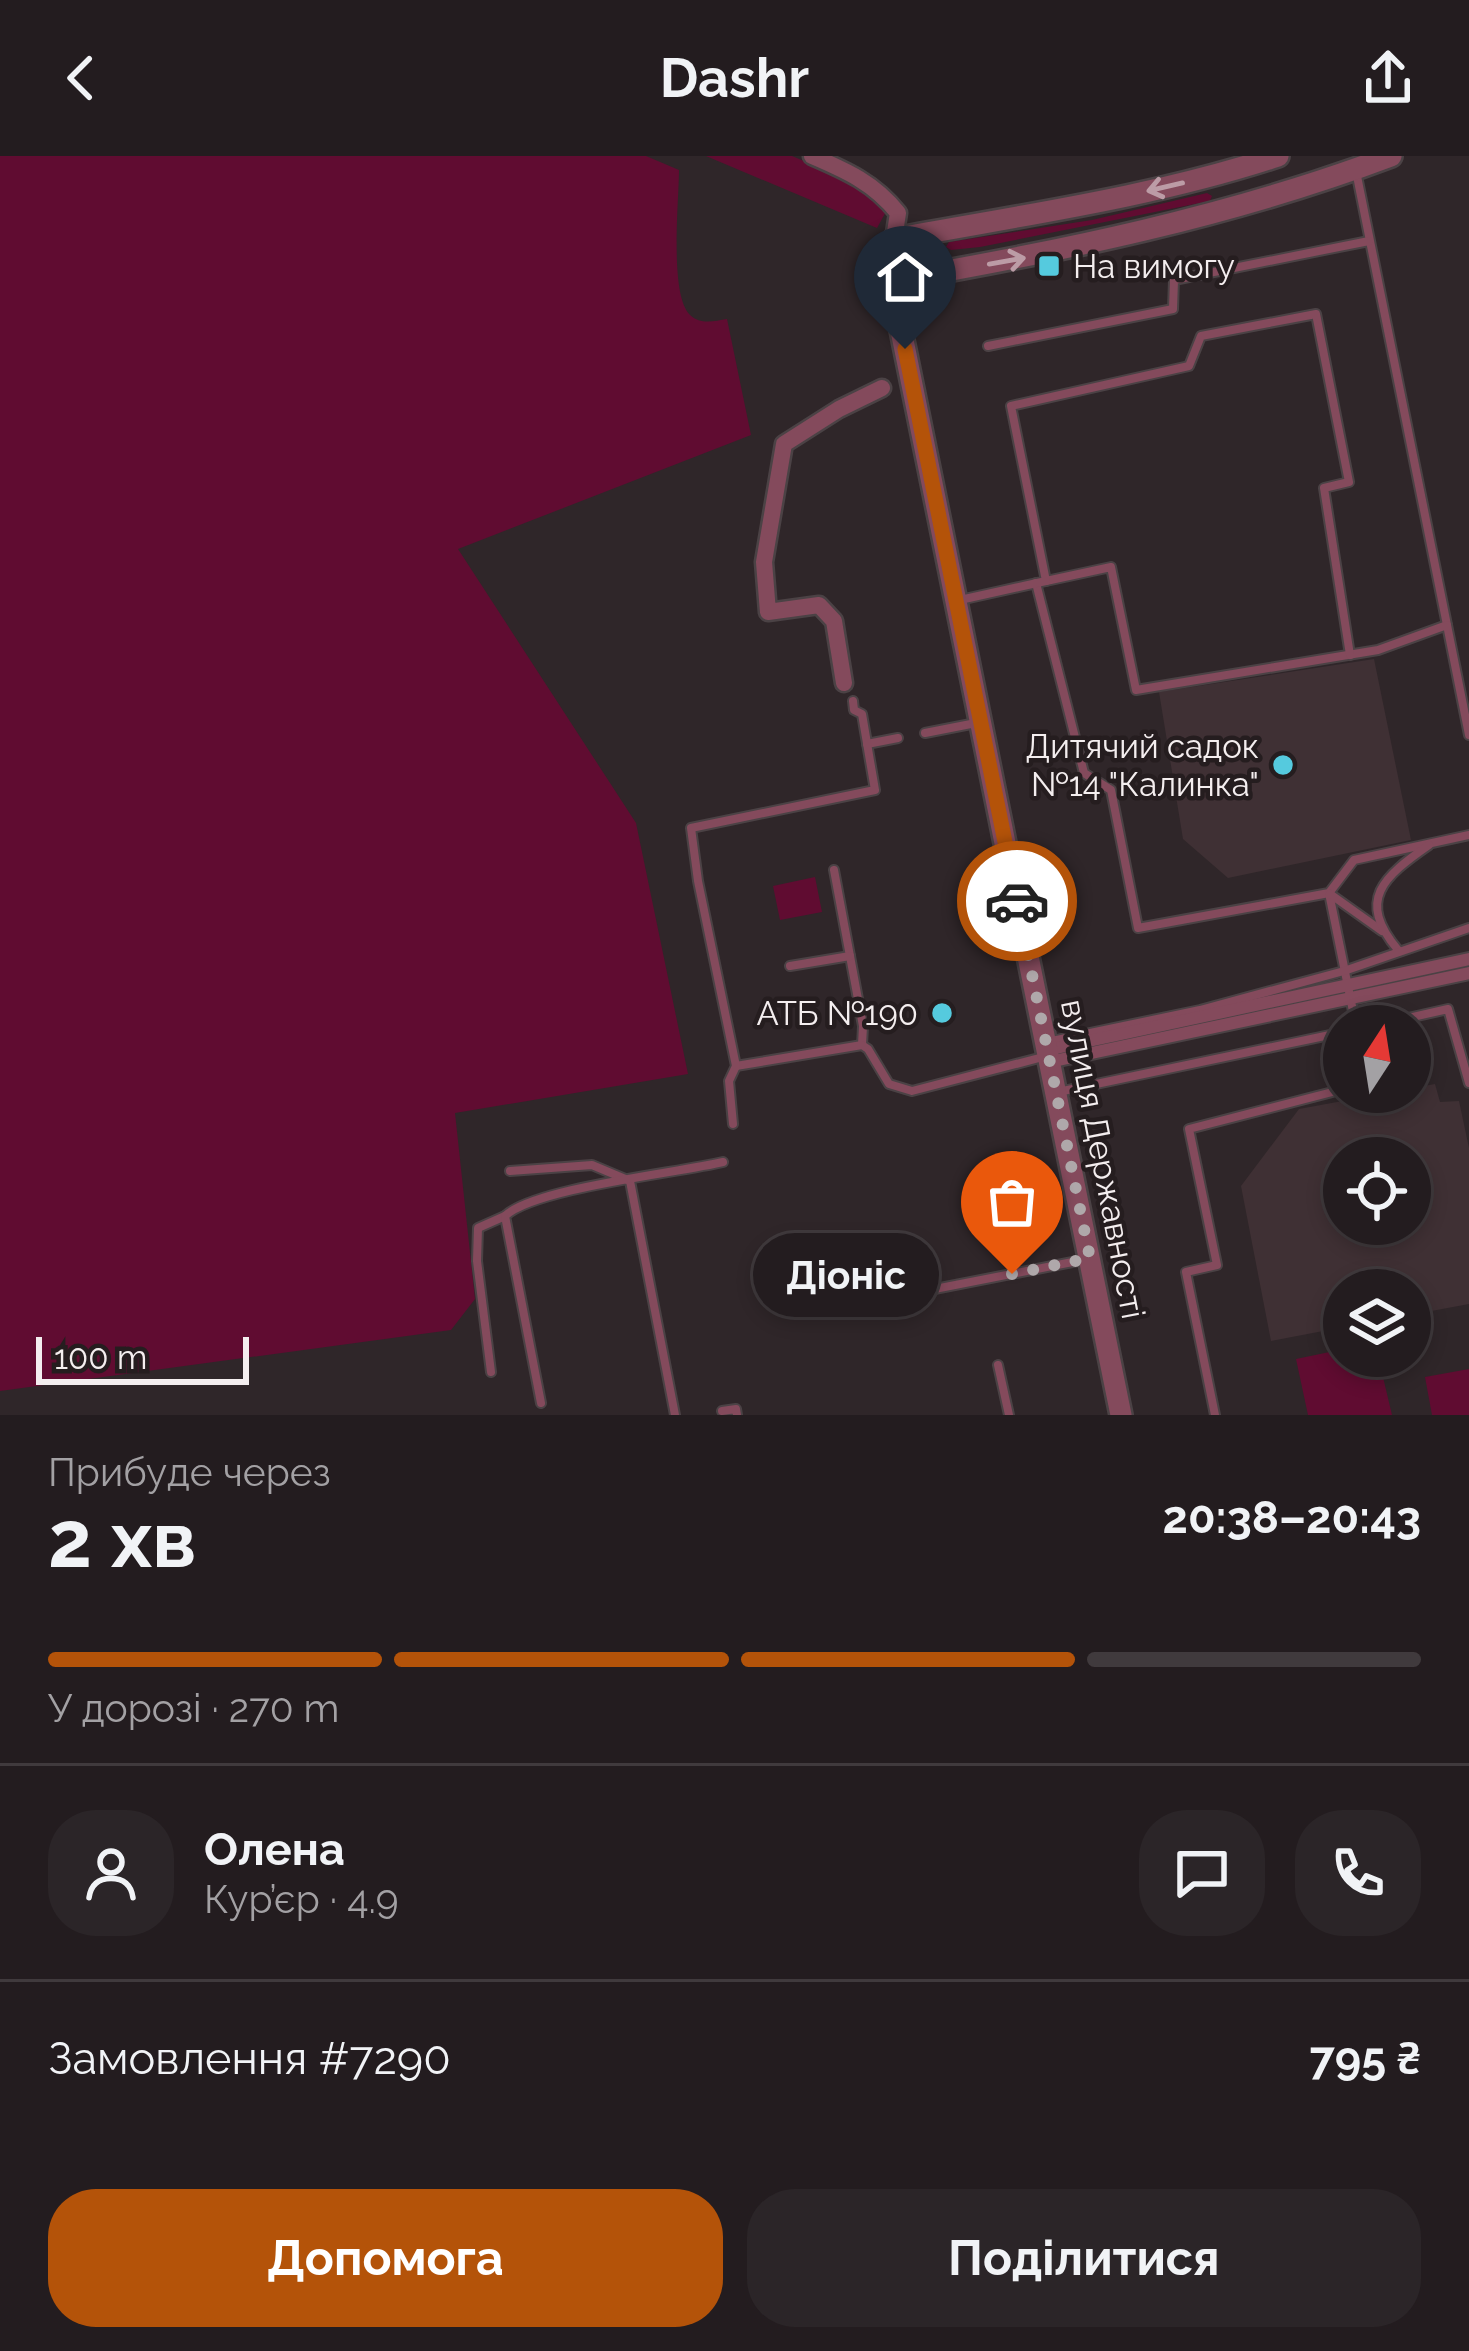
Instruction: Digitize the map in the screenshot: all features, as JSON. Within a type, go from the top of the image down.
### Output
[{"type":"street","points":[[812,156],[866,179],[898,213],[894,239],[1076,207],[1213,166],[1278,156]]},
{"type":"street","points":[[892,281],[1089,246],[1239,207],[1391,156]]},
{"type":"street","name":"вулиця Державності","points":[[894,239],[892,281],[1121,1415]]},
{"type":"street","points":[[844,683],[834,621],[819,604],[768,611],[764,562],[784,444],[882,388]]},
{"type":"street","points":[[1048,1052],[1469,959]]},
{"type":"street","points":[[1347,985],[1469,973]]},
{"type":"lane","points":[[1355,170],[1469,735]]},
{"type":"lane","points":[[988,346],[1173,309],[1174,280],[1370,241]]},
{"type":"lane","points":[[1350,655],[1324,488],[1349,482],[1316,314],[1201,337],[1189,366],[1011,406],[1041,582],[1084,773],[1111,790],[1138,928],[1329,893],[1354,860],[1469,835]]},
{"type":"lane","points":[[956,601],[1111,567],[1136,690],[1378,650],[1447,625]]},
{"type":"lane","points":[[733,1124],[729,1081],[736,1066],[691,828],[875,790],[862,714],[854,710],[853,701]]},
{"type":"lane","points":[[925,733],[981,722]]},
{"type":"lane","points":[[867,744],[898,738]]},
{"type":"lane","points":[[1382,931],[1376,913],[1378,894],[1387,878],[1435,841]]},
{"type":"lane","points":[[834,870],[863,1026],[862,1046]]},
{"type":"lane","points":[[1329,893],[1382,931],[1399,951]]},
{"type":"lane","points":[[1329,893],[1351,1005]]},
{"type":"lane","points":[[736,1066],[862,1046],[889,1084],[912,1091],[1199,1010],[1347,985],[1399,951],[1469,928]]},
{"type":"lane","points":[[790,966],[850,956]]},
{"type":"lane","points":[[1431,1013],[1448,1009],[1469,1082]]},
{"type":"lane","points":[[1056,1093],[1323,1036]]},
{"type":"lane","points":[[1215,1415],[1186,1272],[1216,1265],[1189,1129],[1277,1110],[1323,1094]]},
{"type":"lane","points":[[491,1372],[477,1261],[478,1228],[515,1207],[723,1162]]},
{"type":"lane","points":[[510,1171],[592,1165],[630,1181]]},
{"type":"lane","points":[[630,1181],[674,1415]]},
{"type":"lane","points":[[505,1216],[541,1403]]},
{"type":"lane","points":[[848,1306],[1090,1258]]},
{"type":"lane","points":[[998,1366],[1009,1415]]},
{"type":"lane","points":[[722,1412],[736,1409],[737,1415]]},
{"type":"shaded area","points":[[0,156],[646,156],[679,170],[677,268],[683,304],[699,320],[727,319],[751,435],[458,549],[636,823],[688,1074],[455,1113],[475,1299],[451,1330],[0,1391]]},
{"type":"shaded area","points":[[706,156],[792,156],[893,199],[877,228]]},
{"type":"shaded area","points":[[1207,193],[1212,196],[1210,201],[980,247],[946,247],[949,242],[1092,220]]},
{"type":"shaded area","name":"Дитячий садок №14 \"Калинка\"","points":[[1374,659],[1411,840],[1228,878],[1183,839],[1159,692]]},
{"type":"shaded area","points":[[815,877],[822,912],[780,920],[773,886]]},
{"type":"shaded area","points":[[1435,1084],[1440,1102],[1459,1101],[1469,1148],[1469,1304],[1431,1311],[1431,1269],[1323,1269],[1323,1331],[1271,1341],[1241,1186],[1299,1109],[1323,1105],[1323,1113],[1431,1113],[1431,1085]]},
{"type":"shaded area","points":[[1323,1353],[1323,1377],[1383,1377],[1392,1415],[1308,1415],[1296,1359]]},
{"type":"shaded area","points":[[1469,1369],[1469,1415],[1432,1415],[1425,1377]]},
{"type":"way so far","points":[[1012,1274],[1090,1258],[1017,901]]},
{"type":"place","name":"На вимогу","points":[[1049,266]]},
{"type":"place","name":"Дитячий садок №14 \"Калинка\"","points":[[1283,765]]},
{"type":"place","name":"АТБ №190","points":[[942,1013]]},
{"type":"place","name":"Діоніс","points":[[1012,1274]]},
{"type":"route","points":[[905,349],[1017,901]]}]
